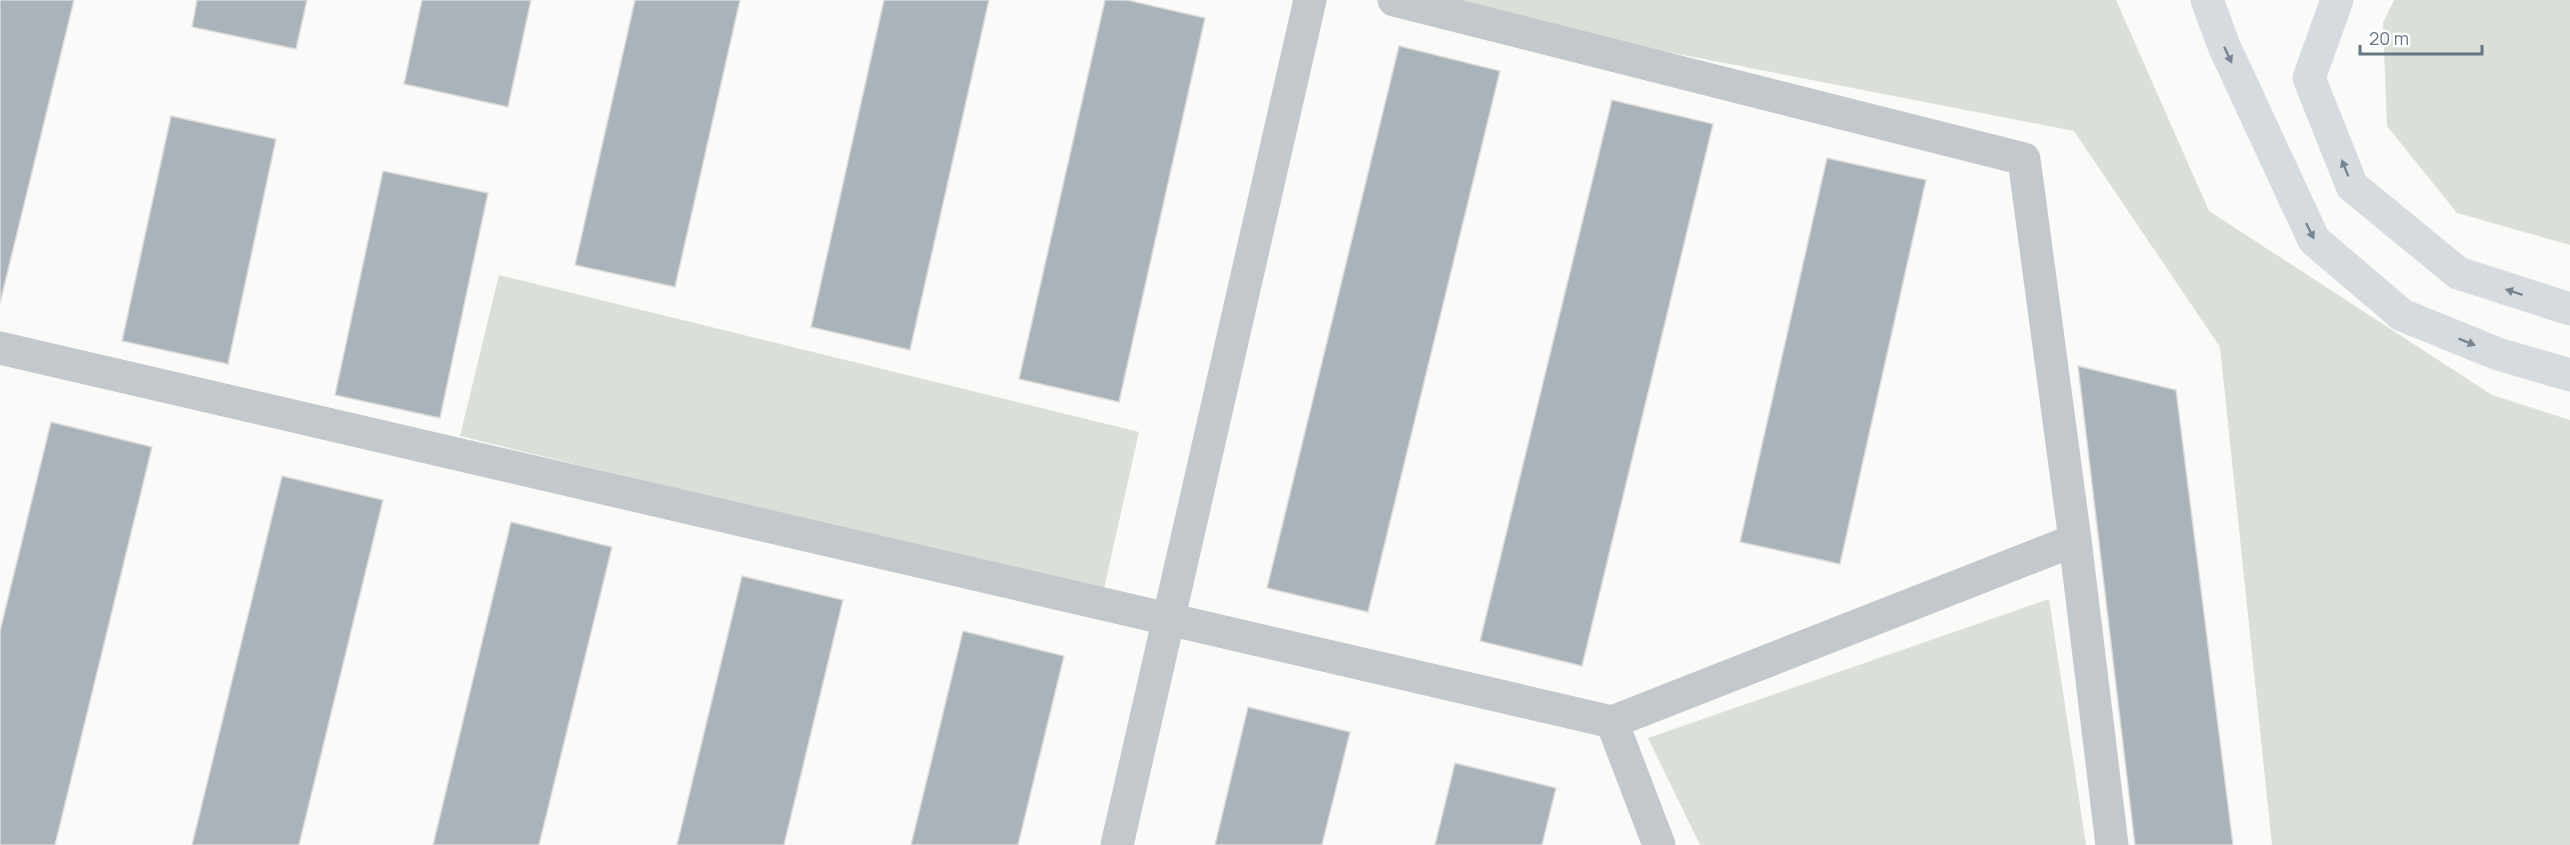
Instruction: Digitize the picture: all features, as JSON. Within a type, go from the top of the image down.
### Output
[{"type":"main road","points":[[2207,0],[2224,46],[2314,240],[2402,315],[2498,354],[2570,375]]},
{"type":"main road","points":[[2337,0],[2309,78],[2352,186],[2458,273],[2570,309]]},
{"type":"street","points":[[1117,845],[1310,0]]},
{"type":"street","points":[[1394,0],[2024,159],[2075,540],[2112,845]]},
{"type":"street","points":[[0,348],[1168,617],[1612,722],[2075,540]]},
{"type":"street","points":[[1612,722],[1659,845]]},
{"type":"shaded area","points":[[1400,0],[2116,0],[2209,211],[2492,395],[2570,420],[2570,845],[2272,845],[2220,347],[2074,131]]},
{"type":"shaded area","points":[[2394,0],[2570,0],[2570,245],[2457,213],[2387,126],[2383,23]]},
{"type":"shaded area","points":[[499,275],[1139,432],[1103,593],[460,436]]},
{"type":"shaded area","points":[[2049,599],[2086,845],[1700,845],[1648,738]]},
{"type":"building","points":[[0,0],[74,0],[0,303]]},
{"type":"building","points":[[197,0],[307,0],[296,49],[192,27]]},
{"type":"building","points":[[422,0],[531,0],[508,107],[404,84]]},
{"type":"building","points":[[635,0],[740,0],[675,287],[575,265]]},
{"type":"building","points":[[884,0],[989,0],[910,350],[811,327]]},
{"type":"building","points":[[1105,0],[1127,0],[1205,18],[1119,402],[1019,379]]},
{"type":"building","points":[[1399,46],[1500,71],[1368,612],[1267,588]]},
{"type":"building","points":[[1612,100],[1713,124],[1582,666],[1480,641]]},
{"type":"building","points":[[171,116],[276,139],[228,364],[122,341]]},
{"type":"building","points":[[1827,158],[1926,180],[1840,564],[1740,542]]},
{"type":"building","points":[[383,171],[488,193],[440,418],[335,395]]},
{"type":"building","points":[[2078,366],[2176,390],[2233,845],[2135,845]]},
{"type":"building","points":[[51,422],[152,447],[55,845],[0,845],[0,631]]},
{"type":"building","points":[[282,476],[383,500],[299,845],[192,845]]},
{"type":"building","points":[[511,522],[612,547],[539,845],[433,845]]},
{"type":"building","points":[[742,576],[843,600],[784,845],[677,845]]},
{"type":"building","points":[[963,631],[1064,656],[1018,845],[911,845]]},
{"type":"building","points":[[1248,707],[1350,732],[1322,845],[1215,845]]},
{"type":"building","points":[[1455,763],[1556,788],[1542,845],[1435,845]]}]
